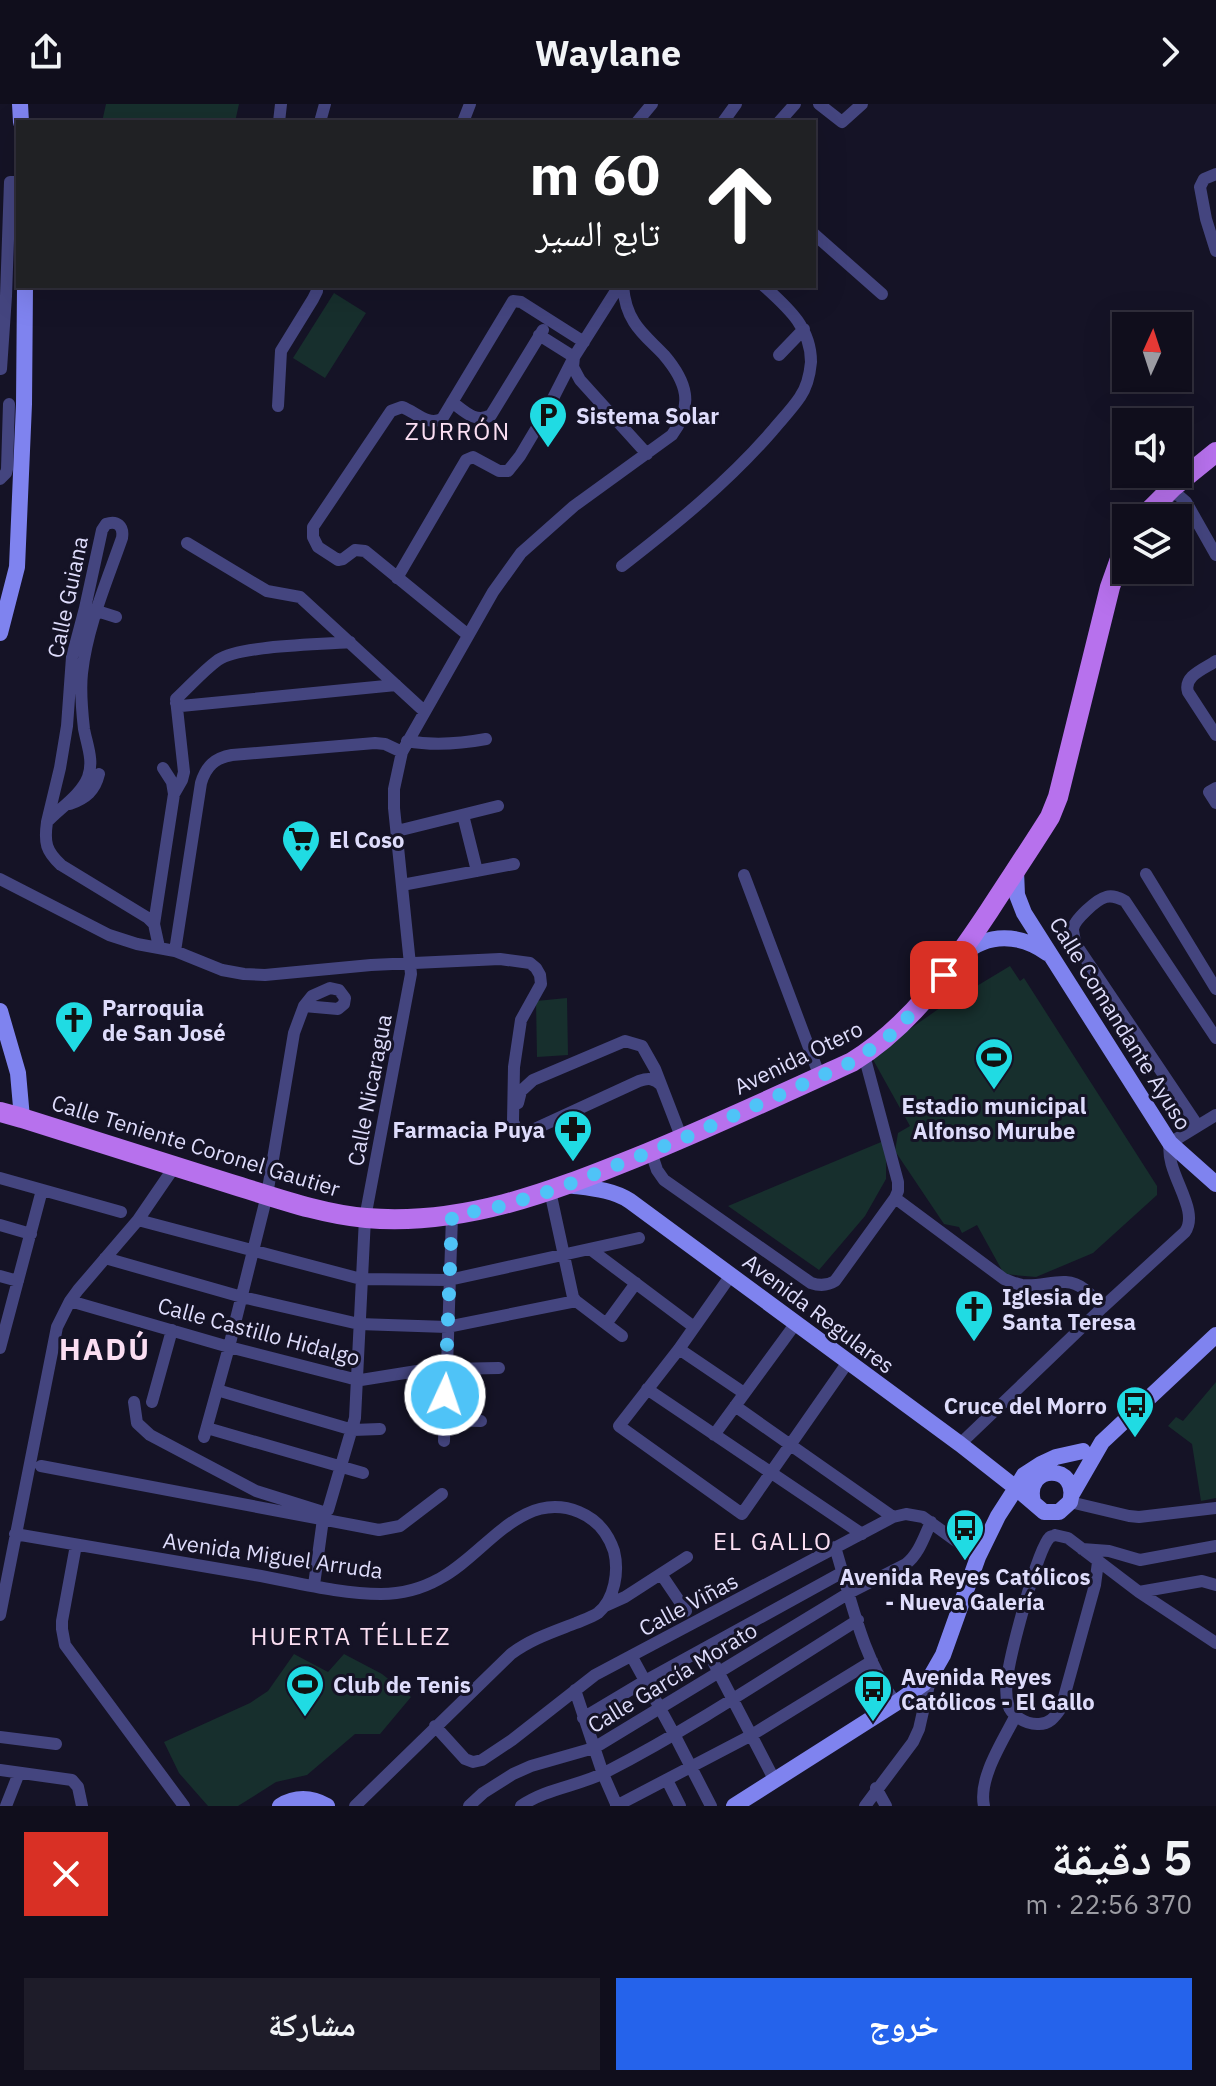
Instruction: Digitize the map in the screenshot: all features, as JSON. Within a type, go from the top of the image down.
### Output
[{"type":"main road","points":[[0,633],[17,567],[11,404],[23,370],[25,288]]},
{"type":"main road","points":[[1173,504],[1177,502],[1190,474],[1216,452]]},
{"type":"main road","name":"Avenida Otero","points":[[558,1188],[682,1139],[820,1077],[864,1055],[902,1024],[953,965],[1050,817],[1058,797],[1112,581]]},
{"type":"main road","name":"Calle Comandante Ayuso","points":[[1016,871],[1015,887],[1020,904],[1051,957],[1170,1143],[1216,1184]]},
{"type":"main road","points":[[953,965],[966,951],[982,942],[1000,938],[1019,939],[1037,945],[1051,957]]},
{"type":"main road","points":[[0,1011],[18,1073],[22,1118]]},
{"type":"main road","name":"Calle Teniente Coronel Gautier","points":[[0,1112],[299,1205],[365,1218],[452,1216],[502,1206],[558,1188]]},
{"type":"main road","points":[[620,1164],[619,1187],[623,1196]]},
{"type":"main road","name":"Avenida Regulares","points":[[558,1188],[605,1191],[623,1196],[960,1444],[1020,1481],[1033,1502]]},
{"type":"main road","points":[[1102,1442],[1071,1498],[1059,1512],[1051,1514],[1038,1508],[1031,1493],[1038,1477],[1102,1442],[1216,1335]]},
{"type":"main road","points":[[734,1806],[896,1703],[931,1676],[943,1655],[978,1557],[1020,1481],[1031,1469],[1056,1457],[1083,1451]]},
{"type":"main road","points":[[1020,1481],[1033,1473],[1050,1473],[1068,1480],[1071,1498]]},
{"type":"main road","points":[[1004,1506],[1015,1500],[1033,1502]]},
{"type":"main road","points":[[280,1806],[290,1800],[302,1799],[327,1806]]},
{"type":"street","points":[[639,120],[652,104]]},
{"type":"street","points":[[778,104],[780,120]]},
{"type":"street","points":[[780,120],[795,104]]},
{"type":"street","points":[[819,104],[842,122],[862,104]]},
{"type":"street","points":[[1216,174],[1204,179],[1200,187],[1211,219],[1216,251]]},
{"type":"street","points":[[9,182],[0,369],[23,370]]},
{"type":"street","points":[[816,236],[882,294]]},
{"type":"street","points":[[278,406],[281,351],[317,288]]},
{"type":"street","points":[[397,578],[466,460],[473,457],[504,472],[511,468],[545,414],[574,357],[620,288]]},
{"type":"street","name":"Calle Nicaragua","points":[[314,1585],[326,1514],[355,1418],[365,1218],[409,986],[411,963],[394,789],[404,747],[493,592],[521,553],[574,506],[672,435],[681,423],[686,410],[682,382],[670,363],[635,324],[622,288]]},
{"type":"street","points":[[622,566],[711,495],[753,453],[802,395],[811,362],[804,329],[792,312],[766,288]]},
{"type":"street","points":[[468,635],[360,549],[343,559],[333,557],[318,547],[313,537],[313,527],[391,411],[402,407],[429,422],[442,419],[510,304],[521,302],[584,342]]},
{"type":"street","points":[[452,402],[479,419],[491,415],[548,320]]},
{"type":"street","points":[[779,355],[804,329]]},
{"type":"street","points":[[539,335],[574,357]]},
{"type":"street","points":[[574,357],[576,374],[647,454]]},
{"type":"street","points":[[0,479],[7,469],[4,440],[11,404]]},
{"type":"street","points":[[1177,502],[1196,521],[1216,555]]},
{"type":"street","name":"Calle Guiana","points":[[47,822],[84,785],[89,774],[91,762],[85,731],[82,676],[97,611],[122,538],[123,531],[119,524],[113,522],[106,524],[102,530],[72,657],[67,726],[47,822],[46,844],[50,855],[61,865],[154,924]]},
{"type":"street","points":[[187,543],[267,591],[300,597],[424,711]]},
{"type":"street","points":[[97,611],[116,617]]},
{"type":"street","points":[[174,794],[184,772],[176,703],[211,667],[228,655],[250,650],[350,642]]},
{"type":"street","points":[[1216,661],[1189,679],[1186,685],[1216,735]]},
{"type":"street","points":[[176,703],[181,706],[396,685]]},
{"type":"street","points":[[175,951],[201,783],[211,763],[232,755],[375,743],[404,747],[446,745],[486,739]]},
{"type":"street","points":[[159,947],[154,924],[174,794],[172,782],[163,768]]},
{"type":"street","points":[[61,807],[90,794],[99,774]]},
{"type":"street","points":[[1216,788],[1209,792],[1216,803]]},
{"type":"street","points":[[397,831],[498,806]]},
{"type":"street","points":[[463,815],[477,871]]},
{"type":"street","points":[[402,885],[514,864]]},
{"type":"street","points":[[1146,874],[1216,989]]},
{"type":"street","points":[[744,875],[820,1077]]},
{"type":"street","points":[[0,879],[109,935],[175,951],[222,970],[244,974],[500,959],[530,963],[540,975],[541,984],[521,1020],[517,1043],[513,1121],[520,1132],[526,1133],[647,1078],[656,1080],[662,1086]]},
{"type":"street","points":[[1198,1126],[1075,943],[1073,930],[1077,921],[1097,901],[1106,897],[1116,896],[1125,901],[1216,1038]]},
{"type":"street","points":[[304,1006],[294,1033],[267,1195],[205,1433],[363,1473]]},
{"type":"street","points":[[513,1121],[521,1091],[533,1080],[625,1041],[642,1046],[655,1069],[682,1139]]},
{"type":"street","points":[[651,1152],[664,1180],[787,1267],[816,1285],[835,1281],[898,1191],[864,1055]]},
{"type":"street","points":[[960,1444],[1185,1232],[1190,1216],[1170,1166],[1170,1143],[1216,1115]]},
{"type":"street","points":[[0,1615],[5,1564],[15,1534],[54,1336],[70,1301],[138,1220],[175,1166]]},
{"type":"street","points":[[0,1178],[121,1212]]},
{"type":"street","points":[[558,1188],[564,1256],[571,1291],[576,1301],[622,1336]]},
{"type":"street","points":[[0,1348],[3,1323],[18,1281],[42,1190]]},
{"type":"street","points":[[895,1198],[1004,1279],[1020,1285],[1071,1283],[1083,1288],[1102,1308]]},
{"type":"street","points":[[444,1441],[452,1216]]},
{"type":"street","points":[[138,1220],[361,1279],[449,1280],[639,1238]]},
{"type":"street","points":[[0,1225],[31,1234]]},
{"type":"street","points":[[590,1249],[694,1327]]},
{"type":"street","points":[[105,1258],[242,1297],[359,1324],[447,1327],[576,1301]]},
{"type":"street","points":[[731,1275],[619,1426],[742,1514],[848,1362]]},
{"type":"street","points":[[0,1276],[18,1281]]},
{"type":"street","points":[[606,1324],[636,1283]]},
{"type":"street","name":"Calle Castillo Hidalgo","points":[[70,1301],[229,1347],[357,1379],[417,1371],[499,1368]]},
{"type":"street","points":[[714,1435],[796,1323]]},
{"type":"street","points":[[152,1402],[172,1330]]},
{"type":"street","points":[[679,1349],[744,1393]]},
{"type":"street","points":[[416,1399],[417,1371]]},
{"type":"street","points":[[647,1389],[862,1534]]},
{"type":"street","points":[[217,1390],[353,1430],[380,1429]]},
{"type":"street","points":[[134,1402],[137,1423],[150,1435],[256,1491],[326,1514]]},
{"type":"street","points":[[735,1406],[893,1517],[906,1514],[923,1517],[978,1557]]},
{"type":"street","points":[[445,1420],[481,1421]]},
{"type":"street","points":[[41,1466],[326,1514],[379,1530],[392,1529],[408,1522],[442,1494]]},
{"type":"street","points":[[1071,1498],[1139,1517],[1216,1508]]},
{"type":"street","name":"Avenida Miguel Arruda","points":[[15,1534],[314,1585],[367,1593],[398,1593],[451,1572],[525,1513],[562,1507],[591,1518],[600,1525],[610,1542],[616,1573],[605,1606]]},
{"type":"street","points":[[1051,1514],[1055,1535]]},
{"type":"street","name":"Calle Viñas","points":[[435,1726],[465,1759],[473,1762],[482,1760],[595,1675],[893,1517]]},
{"type":"street","name":"Calle García Morato","points":[[469,1806],[513,1774],[594,1748],[849,1593],[912,1559],[931,1522]]},
{"type":"street","points":[[1098,1562],[1095,1585],[1061,1708],[1044,1724],[1022,1720],[1008,1704],[1007,1677],[1032,1578],[1045,1544],[1055,1535],[1068,1538],[1139,1592],[1216,1643]]},
{"type":"street","points":[[76,1545],[62,1621],[65,1645],[184,1806]]},
{"type":"street","points":[[1082,1549],[1100,1549],[1140,1560],[1216,1546]]},
{"type":"street","points":[[835,1547],[872,1661],[896,1703]]},
{"type":"street","points":[[355,1806],[520,1647],[596,1615],[605,1606],[625,1597],[687,1557]]},
{"type":"street","points":[[583,1718],[843,1572]]},
{"type":"street","points":[[661,1574],[686,1611]]},
{"type":"street","points":[[1139,1592],[1202,1581],[1216,1585]]},
{"type":"street","points":[[521,1806],[534,1797],[603,1774],[733,1699],[858,1620]]},
{"type":"street","points":[[706,1648],[775,1781]]},
{"type":"street","points":[[632,1657],[711,1806]]},
{"type":"street","points":[[575,1690],[616,1806],[750,1736],[872,1661]]},
{"type":"street","points":[[865,1806],[913,1742],[931,1676]]},
{"type":"street","points":[[984,1806],[985,1780],[1016,1715]]},
{"type":"street","points":[[0,1737],[56,1744]]},
{"type":"street","points":[[0,1770],[72,1780],[78,1787],[82,1806]]},
{"type":"street","points":[[6,1806],[19,1773]]},
{"type":"street","points":[[667,1780],[680,1806]]},
{"type":"street","points":[[876,1788],[886,1806]]},
{"type":"green space","points":[[106,104],[239,104],[235,120],[102,120]]},
{"type":"green space","points":[[334,293],[366,313],[325,378],[293,358]]},
{"type":"green space","name":"Estadio municipal Alfonso Murube","points":[[1010,966],[1020,981],[1024,978],[1157,1186],[1157,1195],[1093,1253],[1036,1277],[1004,1274],[977,1225],[962,1233],[959,1227],[944,1224],[895,1151],[898,1133],[910,1126],[871,1056],[937,1010]]},
{"type":"green space","points":[[567,998],[568,1055],[537,1057],[536,1001]]},
{"type":"green space","points":[[886,1140],[886,1179],[865,1216],[819,1270],[728,1206]]},
{"type":"green space","points":[[1216,1382],[1216,1498],[1201,1501],[1192,1444],[1168,1426],[1176,1417],[1183,1421]]},
{"type":"green space","name":"Club de Tenis","points":[[294,1654],[328,1672],[344,1654],[382,1674],[411,1697],[380,1734],[355,1734],[307,1775],[276,1782],[238,1806],[208,1806],[179,1773],[164,1742],[250,1703],[268,1691]]},
{"type":"place","name":"Sistema Solar","points":[[548,449]]},
{"type":"place","name":"El Coso","points":[[301,873]]},
{"type":"place","name":"Parroquia de San José","points":[[74,1054]]},
{"type":"place","name":"Estadio municipal Alfonso Murube","points":[[994,1091]]},
{"type":"place","name":"Farmacia Puya","points":[[573,1163]]},
{"type":"place","name":"Iglesia de Santa Teresa","points":[[974,1343]]},
{"type":"place","name":"Cruce del Morro","points":[[1135,1439]]},
{"type":"place","name":"Avenida Reyes Católicos - Nueva Galería","points":[[965,1562]]},
{"type":"place","name":"Club de Tenis","points":[[305,1718]]},
{"type":"place","name":"Avenida Reyes Católicos - El Gallo","points":[[873,1723]]},
{"type":"district","name":"ZURRÓN","points":[[458,431]]},
{"type":"district","name":"HADÚ","points":[[105,1348]]},
{"type":"district","name":"EL GALLO","points":[[773,1541]]},
{"type":"district","name":"HUERTA TÉLLEZ","points":[[351,1636]]},
{"type":"route","points":[[445,1395],[452,1216],[502,1206],[557,1189],[682,1139],[852,1062],[902,1024],[944,975]]}]
